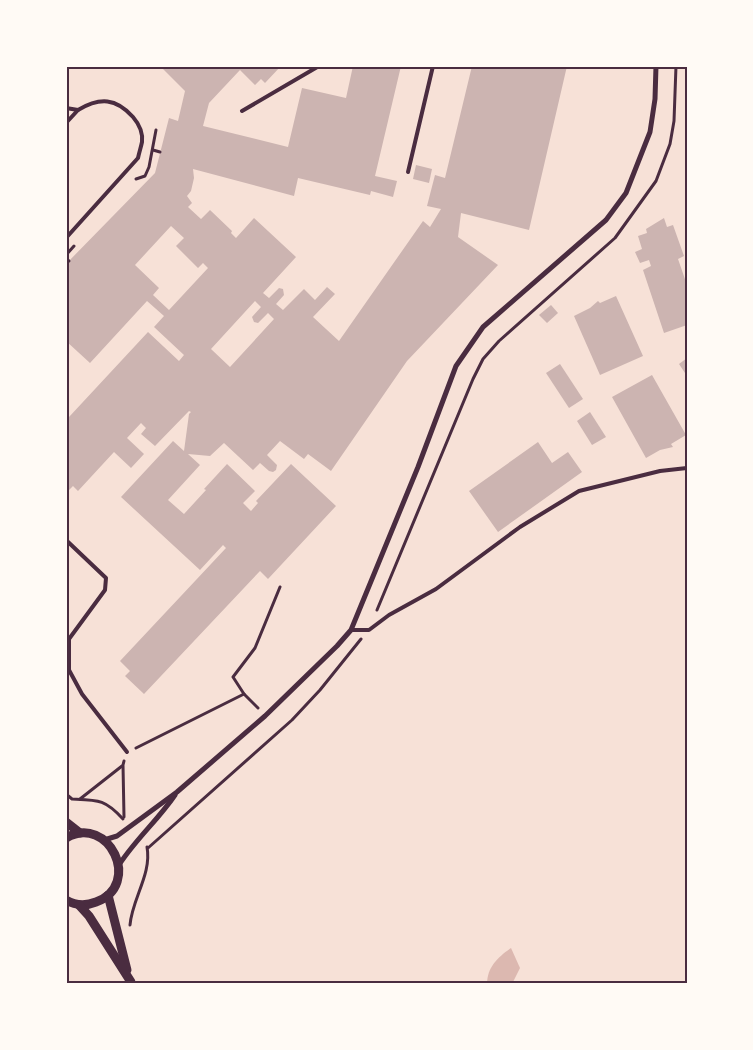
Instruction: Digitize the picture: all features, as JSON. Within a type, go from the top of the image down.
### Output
[{"type":"street","points":[[104,840],[117,836],[177,792],[265,716],[338,646],[351,630],[418,467],[456,366],[483,328],[606,220],[626,193],[650,132],[656,99],[656,66]]},
{"type":"street","points":[[119,865],[130,848],[140,839],[177,792]]},
{"type":"street","points":[[66,822],[80,833]]},
{"type":"street","points":[[66,838],[80,833],[90,834],[104,840],[115,853],[119,865],[117,881],[108,895],[100,901],[80,905],[66,900]]},
{"type":"street","points":[[108,895],[131,983]]},
{"type":"street","points":[[80,905],[89,916],[131,983]]},
{"type":"lane","points":[[242,111],[319,66]]},
{"type":"lane","points":[[408,172],[433,66]]},
{"type":"lane","points":[[66,123],[78,110],[90,103],[110,102],[124,107],[138,123],[142,142],[138,158],[66,238]]},
{"type":"lane","points":[[66,108],[78,110]]},
{"type":"lane","points":[[351,630],[368,630],[389,615],[436,589],[520,527],[579,491],[660,471],[687,468]]},
{"type":"lane","points":[[66,540],[106,578],[105,590],[69,639],[69,670],[82,694],[127,752]]},
{"type":"path","points":[[130,931],[131,912],[146,870],[148,848],[292,720],[320,690],[368,630],[483,359],[499,341],[615,238],[656,181],[670,144],[674,121],[676,66]]},
{"type":"path","points":[[153,150],[160,152]]},
{"type":"path","points":[[265,716],[244,694],[233,676],[255,648],[280,587]]},
{"type":"path","points":[[66,794],[72,799],[94,800],[112,806],[124,821],[123,765],[127,752],[244,694]]},
{"type":"path","points":[[80,800],[123,765]]},
{"type":"path","points":[[140,839],[148,848]]},
{"type":"shaded area","points":[[511,948],[520,968],[512,984],[487,984],[489,972],[494,963]]},
{"type":"building","points":[[160,66],[281,66],[265,83],[261,79],[255,85],[240,70],[209,103],[203,126],[288,147],[302,88],[346,98],[353,66],[401,66],[375,176],[397,181],[393,197],[371,191],[370,195],[298,178],[294,196],[193,169],[194,178],[191,191],[187,196],[192,203],[188,207],[201,219],[210,210],[232,231],[231,233],[236,238],[254,218],[296,257],[263,293],[269,298],[279,288],[283,289],[284,295],[276,304],[283,310],[304,289],[315,300],[327,287],[335,294],[313,317],[339,341],[423,221],[430,227],[441,209],[427,206],[435,175],[445,178],[472,66],[567,66],[529,230],[461,213],[458,237],[498,265],[407,361],[331,471],[308,454],[304,459],[280,441],[267,455],[277,465],[276,470],[273,472],[260,463],[253,470],[224,443],[210,456],[188,454],[200,465],[168,500],[184,514],[227,464],[255,491],[243,503],[251,511],[258,503],[256,501],[291,464],[336,506],[268,579],[260,571],[144,694],[125,676],[130,671],[120,661],[226,548],[223,545],[200,570],[121,497],[173,441],[184,451],[189,414],[191,412],[189,411],[155,446],[141,434],[146,428],[141,423],[127,438],[144,454],[131,468],[114,452],[78,491],[73,486],[66,493],[66,414],[69,417],[148,332],[179,361],[184,355],[154,327],[164,316],[147,301],[90,363],[66,341],[66,264],[155,173],[169,118],[178,121],[185,91]],"holes":[[[171,226],[184,238],[176,246],[198,268],[203,263],[208,268],[169,310],[153,295],[159,288],[135,265]],[[255,301],[261,307],[252,317],[254,322],[258,323],[268,313],[274,319],[230,367],[211,349]]]},
{"type":"building","points":[[416,165],[432,169],[429,183],[413,179]]},
{"type":"building","points":[[664,218],[667,227],[673,225],[684,256],[678,259],[687,285],[687,325],[664,333],[643,270],[651,266],[649,260],[640,263],[635,252],[642,249],[638,236],[647,233],[646,229]]},
{"type":"building","points":[[616,296],[643,356],[600,375],[574,316],[590,308],[598,301],[600,303]]},
{"type":"building","points":[[551,305],[558,313],[547,323],[539,315]]},
{"type":"building","points":[[687,358],[687,376],[679,364]]},
{"type":"building","points":[[560,364],[583,399],[569,408],[546,373]]},
{"type":"building","points":[[652,375],[686,435],[671,444],[673,447],[660,450],[646,458],[612,397]]},
{"type":"building","points":[[590,412],[606,437],[592,445],[577,421]]},
{"type":"building","points":[[538,442],[552,463],[568,452],[582,472],[498,532],[469,491]]}]
